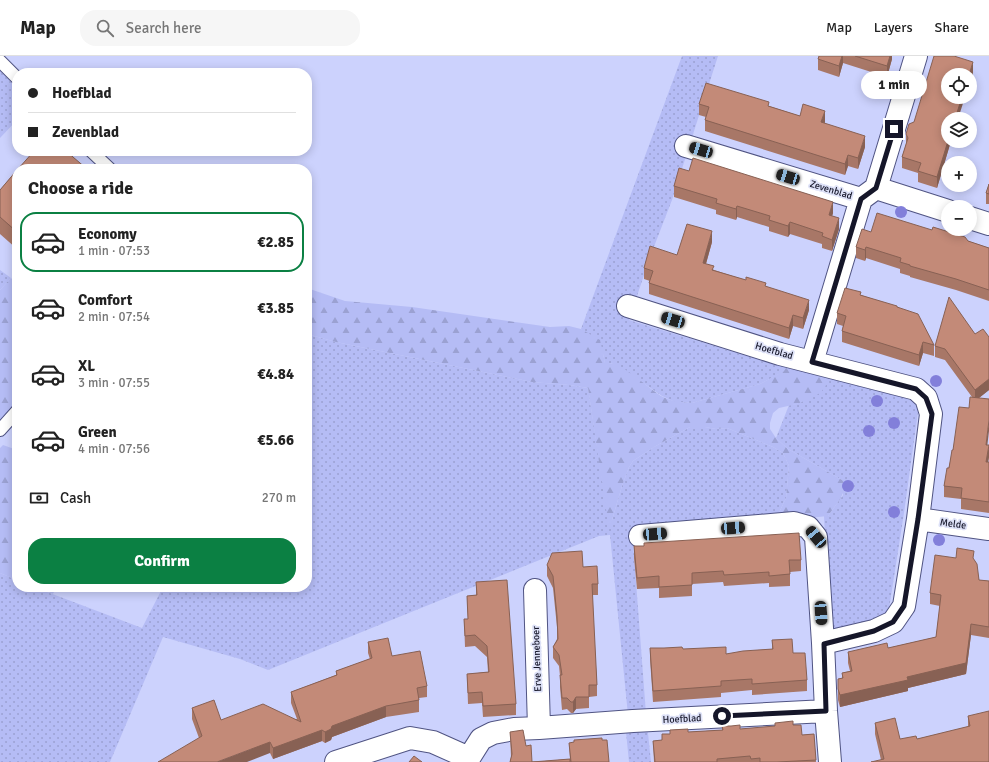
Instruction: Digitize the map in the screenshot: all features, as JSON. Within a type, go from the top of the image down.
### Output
[{"type":"street","name":"Zevenblad","points":[[812,362],[916,56]]},
{"type":"street","name":"Zevenblad","points":[[686,146],[869,193],[941,209]]},
{"type":"street","points":[[977,220],[989,224]]},
{"type":"street","name":"Hoefblad","points":[[628,306],[772,352],[916,389],[926,398],[932,414],[918,519],[904,606],[893,622],[874,631],[824,644]]},
{"type":"street","name":"Melde","points":[[918,519],[989,530]]},
{"type":"street","points":[[640,536],[794,523],[808,527],[816,537],[824,644],[826,711],[830,762]]},
{"type":"street","name":"Erve Jenneboer","points":[[536,590],[539,728]]},
{"type":"street","name":"Hoefblad","points":[[539,728],[634,721],[826,711]]},
{"type":"street","points":[[336,762],[410,738],[433,742],[470,760],[481,739],[493,733],[514,729],[539,728]]},
{"type":"lane","points":[[0,61],[12,73]]},
{"type":"lane","points":[[97,156],[105,164]]},
{"type":"lane","points":[[0,430],[12,417]]},
{"type":"green space","points":[[682,56],[718,56],[672,200],[650,257],[629,320],[776,365],[779,359],[790,362],[785,371],[760,384],[692,403],[675,402],[662,396],[623,369],[611,363],[605,364],[603,354],[581,329]]},
{"type":"green space","points":[[0,71],[12,83],[12,125],[0,138]]},
{"type":"green space","points":[[0,270],[11,278],[0,290]]},
{"type":"green space","points":[[11,278],[12,279],[12,410],[0,423],[0,290]]},
{"type":"green space","points":[[312,290],[345,301],[412,307],[550,327],[569,326],[581,329],[600,340],[605,363],[617,365],[661,396],[680,402],[692,403],[760,384],[784,371],[790,362],[831,374],[825,387],[820,393],[797,404],[779,408],[773,413],[770,429],[776,438],[788,449],[842,480],[844,490],[840,499],[828,516],[776,519],[786,498],[789,466],[783,453],[773,447],[727,428],[716,429],[690,427],[654,447],[633,461],[629,467],[622,486],[611,524],[608,522],[588,388],[532,382],[336,342],[312,335]]},
{"type":"green space","points":[[312,335],[336,342],[532,382],[588,388],[609,523],[612,520],[622,486],[629,467],[633,461],[654,447],[690,427],[716,429],[727,428],[773,447],[783,453],[789,466],[786,498],[776,519],[632,529],[651,762],[629,762],[626,732],[628,715],[610,535],[599,536],[268,670],[240,659],[163,637],[110,762],[0,762],[0,573],[12,578],[12,592],[47,592],[142,628],[160,592],[312,592]]},
{"type":"green space","points":[[831,374],[910,400],[916,405],[918,412],[889,609],[882,618],[834,632],[829,629],[824,516],[828,516],[843,495],[842,480],[788,449],[776,438],[789,405],[797,404]]},
{"type":"green space","points":[[3,445],[12,448],[12,578],[0,573],[0,448]]},
{"type":"building","points":[[819,56],[842,56],[839,66],[818,59]]},
{"type":"building","points":[[855,56],[890,56],[887,66]]},
{"type":"building","points":[[934,56],[954,56],[973,62],[971,68],[941,68],[941,104],[960,104],[957,112],[941,112],[941,148],[946,148],[943,156],[941,156],[941,164],[937,177],[918,171],[921,163],[902,157],[908,138],[906,134],[909,124],[914,122]]},
{"type":"building","points":[[706,83],[769,102],[768,106],[800,116],[803,104],[825,111],[821,122],[865,136],[858,158],[848,155],[845,164],[705,120],[709,107],[699,104]]},
{"type":"building","points":[[30,156],[72,156],[81,164],[22,164]]},
{"type":"building","points":[[693,158],[833,202],[829,215],[839,218],[832,240],[822,236],[823,233],[790,222],[788,226],[769,220],[770,216],[737,206],[736,209],[716,203],[717,199],[674,186],[679,168],[689,171]]},
{"type":"building","points":[[12,176],[12,228],[0,217],[0,190]]},
{"type":"building","points":[[989,184],[989,194],[986,193]]},
{"type":"building","points":[[877,213],[932,230],[933,227],[941,230],[941,236],[965,237],[968,241],[989,248],[989,290],[910,266],[900,262],[901,258],[866,247],[865,250],[856,247],[862,229],[871,232]]},
{"type":"building","points":[[687,224],[712,231],[703,263],[714,266],[712,270],[746,280],[746,277],[766,283],[765,286],[809,300],[803,318],[793,315],[789,328],[649,283],[653,271],[644,268],[650,246],[677,255]]},
{"type":"building","points":[[845,288],[861,292],[860,295],[918,314],[934,345],[923,342],[919,355],[842,331],[846,316],[837,313]]},
{"type":"building","points":[[949,297],[975,334],[983,329],[989,337],[989,379],[975,390],[945,349],[935,346]]},
{"type":"building","points":[[970,397],[989,399],[989,420],[986,445],[989,445],[986,462],[989,462],[989,502],[961,498],[962,488],[944,486],[947,468],[949,468],[953,450],[959,407],[969,408]]},
{"type":"building","points":[[799,533],[801,560],[789,560],[790,574],[769,576],[769,572],[724,575],[723,571],[692,573],[692,585],[659,587],[659,576],[637,578],[634,546],[644,546],[644,543]]},
{"type":"building","points":[[957,548],[974,551],[973,558],[977,564],[979,580],[989,581],[989,627],[971,624],[966,663],[907,677],[908,680],[840,695],[838,689],[838,679],[843,678],[842,673],[852,671],[848,652],[887,643],[888,648],[936,637],[941,595],[930,593],[935,555],[956,558]]},
{"type":"building","points":[[582,551],[583,567],[597,566],[598,584],[592,584],[597,685],[589,685],[589,697],[576,697],[573,702],[571,702],[567,698],[562,698],[560,675],[562,675],[559,655],[553,647],[558,639],[557,616],[553,576],[547,565],[552,553]]},
{"type":"building","points":[[507,580],[516,704],[483,706],[482,692],[468,693],[467,674],[489,672],[487,646],[475,635],[465,636],[464,619],[468,619],[467,596],[477,595],[476,582]]},
{"type":"building","points":[[388,638],[392,656],[420,651],[427,686],[417,688],[419,700],[386,706],[332,726],[331,729],[325,732],[322,730],[273,748],[270,742],[217,762],[158,762],[202,736],[192,708],[214,700],[221,720],[263,704],[301,722],[291,692],[337,675],[336,671],[372,658],[368,642]]},
{"type":"building","points":[[792,639],[793,653],[805,653],[807,680],[752,684],[752,679],[721,681],[721,686],[653,691],[650,648],[682,647],[683,649],[726,647],[726,654],[773,649],[772,640]]},
{"type":"building","points":[[989,711],[989,762],[871,762],[884,759],[875,723],[895,718],[900,739],[916,736],[917,739],[970,726],[968,716]]},
{"type":"building","points":[[793,721],[793,725],[801,725],[802,735],[814,734],[816,760],[760,762],[760,758],[751,759],[750,756],[717,759],[717,762],[655,762],[653,741],[662,740],[662,734],[670,734],[670,730],[688,729],[688,732],[723,730],[722,726],[740,725],[740,729],[775,726],[775,723]]},
{"type":"building","points":[[523,730],[526,746],[531,745],[532,762],[510,762],[512,754],[510,732]]},
{"type":"building","points":[[602,738],[602,740],[607,740],[609,762],[571,762],[569,743],[574,742],[574,740]]},
{"type":"building","points":[[414,756],[422,762],[409,762]]},
{"type":"building","points":[[570,759],[570,762],[532,762]]},
{"type":"route","points":[[722,716],[826,711],[824,644],[874,631],[893,622],[904,606],[918,519],[932,414],[926,398],[916,389],[812,362],[861,199],[876,188],[894,129]]}]
